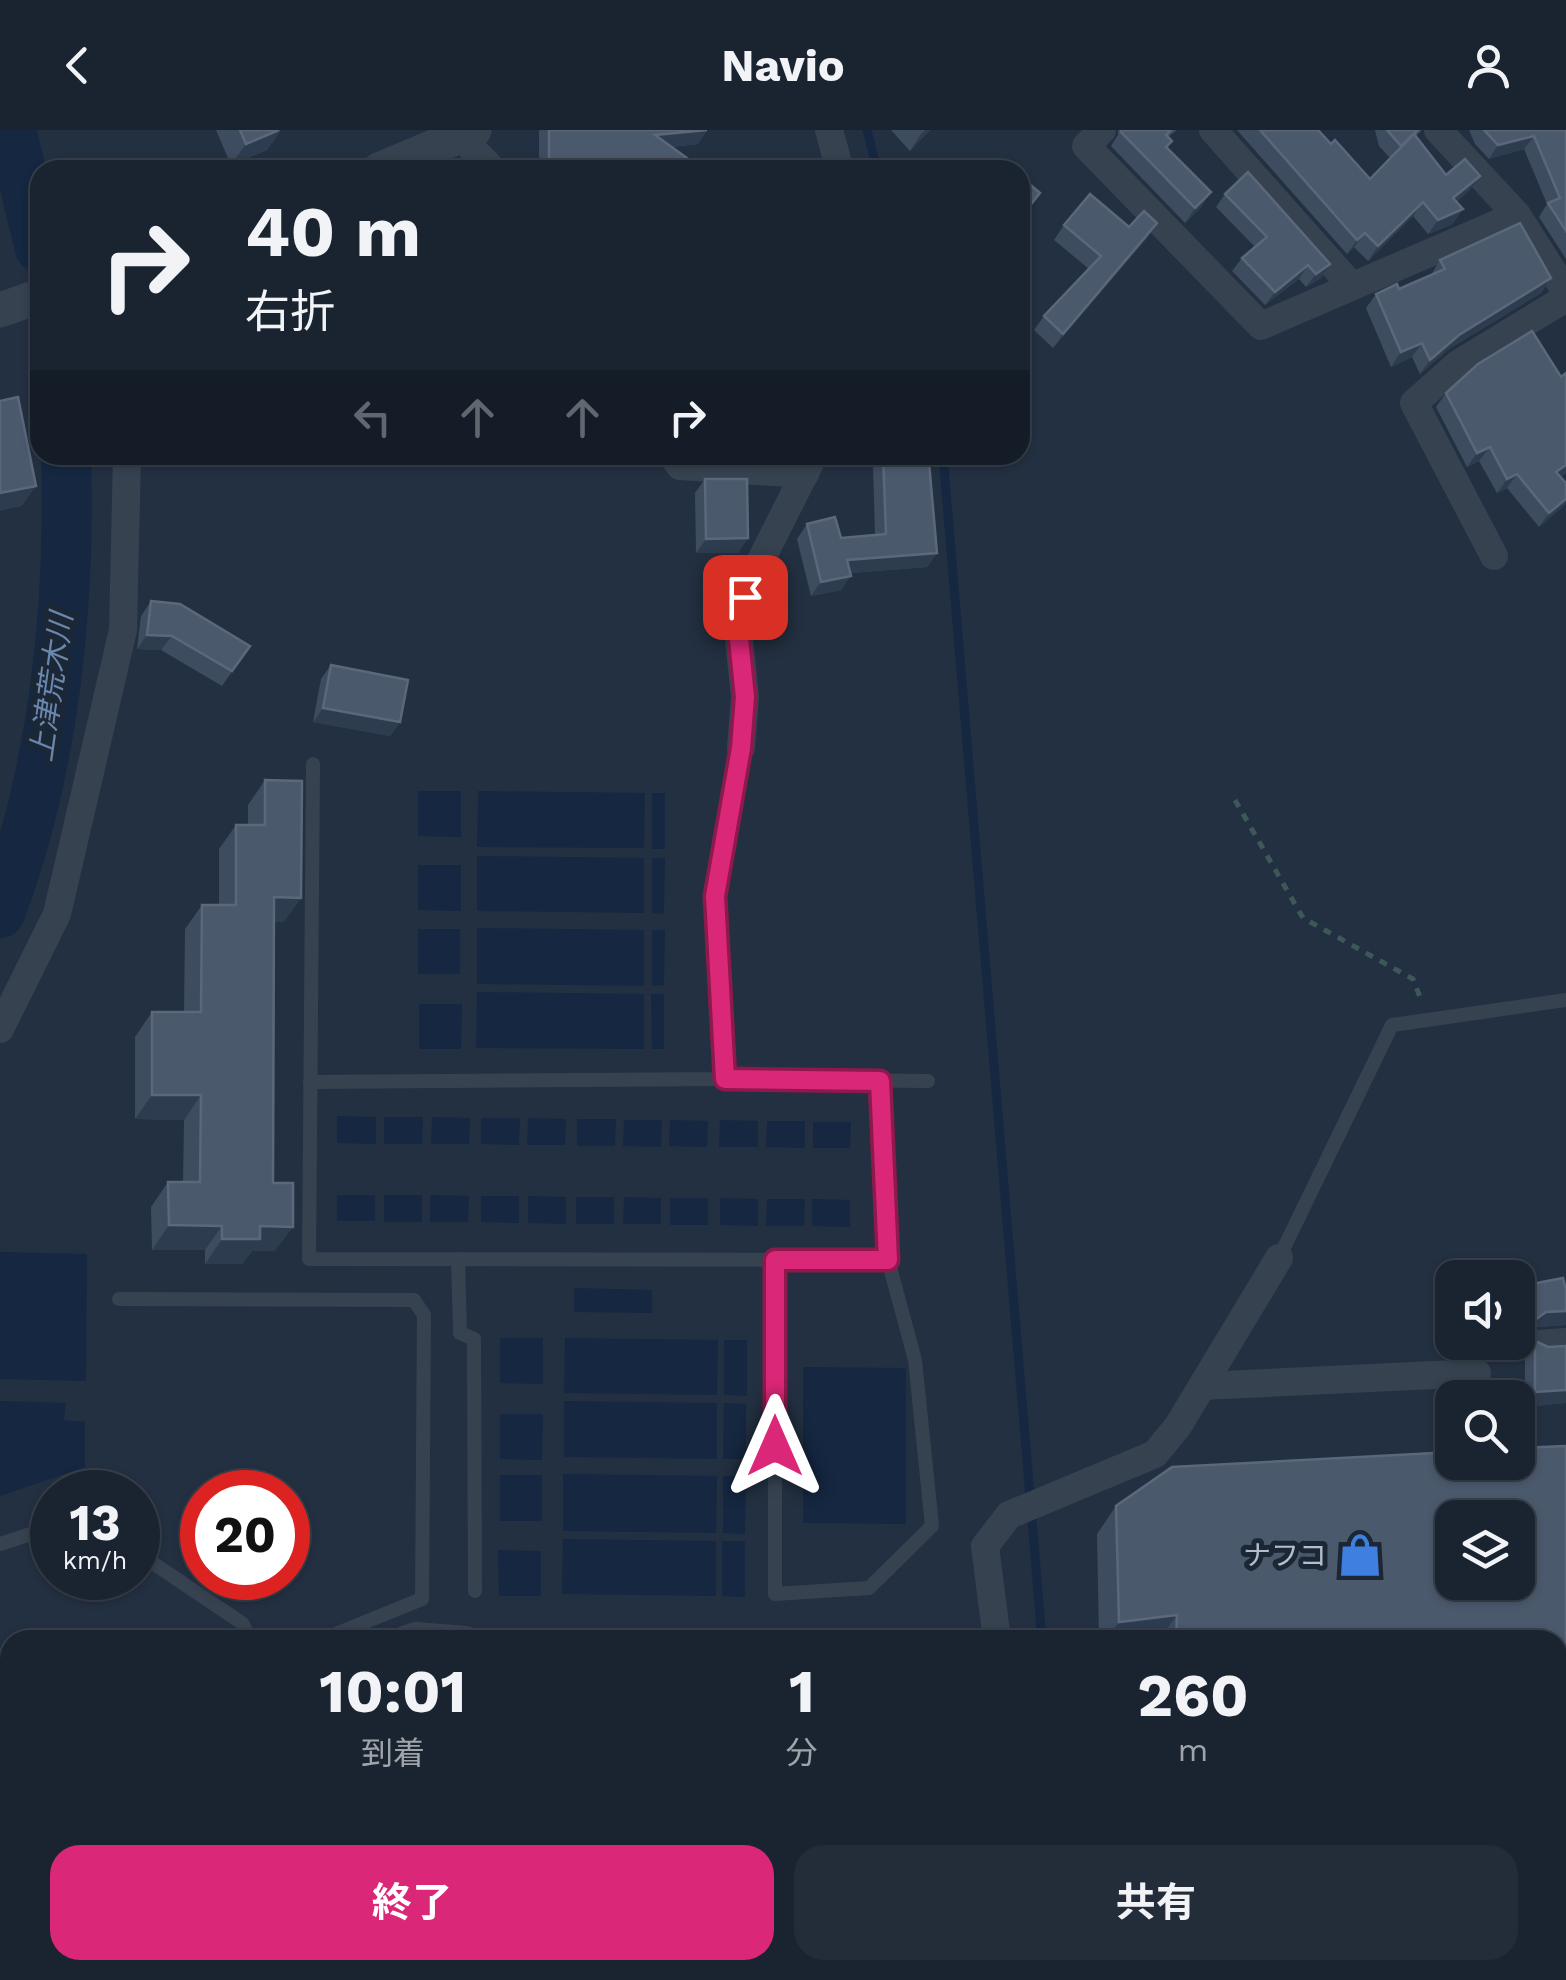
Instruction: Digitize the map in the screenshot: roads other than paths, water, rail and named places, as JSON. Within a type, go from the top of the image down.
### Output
[{"type":"street","points":[[829,130],[837,160]]},
{"type":"street","points":[[1213,130],[1350,284]]},
{"type":"street","points":[[1438,130],[1516,215],[1566,295],[1458,364],[1414,403],[1494,556]]},
{"type":"street","points":[[403,160],[467,133],[486,160]]},
{"type":"street","points":[[1093,133],[1086,146],[1262,326],[1350,284],[1516,215]]},
{"type":"street","points":[[0,1029],[56,914],[123,630],[127,465]]},
{"type":"street","points":[[679,465],[744,465]]},
{"type":"street","points":[[741,748],[745,697],[737,620],[754,574],[808,465]]},
{"type":"street","points":[[996,1630],[985,1546],[1009,1515],[1155,1454],[1202,1386],[1279,1258]]},
{"type":"street","points":[[1538,1344],[1566,1342]]},
{"type":"street","points":[[1202,1386],[1477,1374]]},
{"type":"lane","points":[[725,1079],[715,896],[741,748]]},
{"type":"lane","points":[[313,764],[309,1259],[888,1260]]},
{"type":"lane","points":[[1279,1258],[1392,1026],[1566,1000]]},
{"type":"lane","points":[[775,1260],[776,1594],[869,1588],[932,1526],[915,1360],[888,1260],[880,1081]]},
{"type":"lane","points":[[310,1082],[928,1081]]},
{"type":"lane","points":[[458,1259],[460,1334],[474,1339],[474,1590]]},
{"type":"lane","points":[[119,1298],[414,1300],[424,1315],[422,1599],[346,1630]]},
{"type":"lane","points":[[0,1544],[30,1534]]},
{"type":"lane","points":[[160,1568],[242,1623],[246,1630]]},
{"type":"water","points":[[418,791],[461,791],[461,837],[418,836]]},
{"type":"water","points":[[478,791],[645,793],[644,848],[477,847]]},
{"type":"water","points":[[652,793],[665,793],[665,849],[652,849]]},
{"type":"water","points":[[477,856],[644,858],[644,913],[477,911]]},
{"type":"water","points":[[652,858],[665,858],[664,914],[652,913]]},
{"type":"water","points":[[418,865],[461,865],[461,911],[418,910]]},
{"type":"water","points":[[477,928],[644,930],[644,986],[477,984]]},
{"type":"water","points":[[418,929],[460,929],[460,974],[418,974]]},
{"type":"water","points":[[652,930],[665,930],[664,985],[652,986]]},
{"type":"water","points":[[477,992],[644,994],[644,1049],[476,1048]]},
{"type":"water","points":[[651,994],[664,994],[664,1049],[652,1049]]},
{"type":"water","points":[[419,1004],[462,1004],[461,1049],[419,1049]]},
{"type":"water","points":[[337,1116],[376,1117],[376,1144],[337,1143]]},
{"type":"water","points":[[384,1117],[423,1117],[422,1144],[384,1144]]},
{"type":"water","points":[[432,1117],[470,1118],[469,1144],[431,1144]]},
{"type":"water","points":[[481,1118],[520,1118],[519,1145],[481,1144]]},
{"type":"water","points":[[528,1118],[566,1119],[565,1145],[527,1145]]},
{"type":"water","points":[[577,1119],[616,1119],[615,1146],[577,1146]]},
{"type":"water","points":[[624,1120],[662,1120],[661,1147],[623,1146]]},
{"type":"water","points":[[670,1120],[708,1121],[707,1147],[669,1146]]},
{"type":"water","points":[[720,1120],[758,1121],[758,1147],[719,1147]]},
{"type":"water","points":[[767,1121],[805,1121],[805,1148],[766,1147]]},
{"type":"water","points":[[813,1122],[851,1122],[850,1148],[813,1148]]},
{"type":"water","points":[[337,1195],[375,1195],[375,1221],[337,1221]]},
{"type":"water","points":[[384,1195],[422,1195],[422,1222],[384,1222]]},
{"type":"water","points":[[430,1195],[469,1196],[468,1222],[430,1222]]},
{"type":"water","points":[[481,1196],[519,1196],[519,1223],[481,1222]]},
{"type":"water","points":[[528,1196],[566,1197],[566,1224],[528,1223]]},
{"type":"water","points":[[576,1197],[614,1197],[614,1224],[576,1224]]},
{"type":"water","points":[[624,1197],[661,1198],[661,1224],[623,1224]]},
{"type":"water","points":[[670,1198],[708,1198],[708,1225],[670,1225]]},
{"type":"water","points":[[720,1198],[758,1199],[758,1226],[720,1225]]},
{"type":"water","points":[[767,1199],[805,1199],[804,1226],[766,1226]]},
{"type":"water","points":[[812,1199],[850,1200],[850,1227],[812,1226]]},
{"type":"water","points":[[0,1252],[87,1254],[86,1381],[0,1379]]},
{"type":"water","points":[[574,1288],[652,1290],[652,1313],[574,1312]]},
{"type":"water","points":[[500,1338],[543,1338],[543,1384],[500,1383]]},
{"type":"water","points":[[565,1338],[718,1340],[717,1395],[564,1393]]},
{"type":"water","points":[[724,1340],[747,1340],[747,1396],[724,1395]]},
{"type":"water","points":[[803,1367],[906,1368],[906,1524],[803,1523]]},
{"type":"water","points":[[0,1401],[66,1403],[64,1420],[85,1422],[85,1467],[30,1470],[30,1486],[0,1496]]},
{"type":"water","points":[[564,1401],[717,1403],[717,1459],[564,1457]]},
{"type":"water","points":[[724,1403],[746,1404],[746,1459],[723,1459]]},
{"type":"water","points":[[500,1414],[543,1414],[542,1460],[500,1459]]},
{"type":"water","points":[[563,1474],[717,1476],[716,1533],[563,1531]]},
{"type":"water","points":[[500,1475],[542,1475],[542,1521],[500,1521]]},
{"type":"water","points":[[723,1476],[746,1476],[745,1534],[723,1533]]},
{"type":"water","points":[[563,1539],[716,1541],[716,1596],[562,1594]]},
{"type":"water","points":[[722,1541],[745,1541],[745,1597],[722,1596]]},
{"type":"water","points":[[498,1550],[541,1551],[541,1596],[499,1596]]},
{"type":"waterway","name":"上津荒木川","points":[[11,130],[30,207]]},
{"type":"waterway","points":[[867,130],[874,160]]},
{"type":"waterway","name":"上津荒木川","points":[[0,913],[34,802],[55,687],[65,571],[66,465]]},
{"type":"waterway","points":[[944,465],[1041,1630]]},
{"type":"place","name":"ナフコ","points":[[1360,1555]]}]
